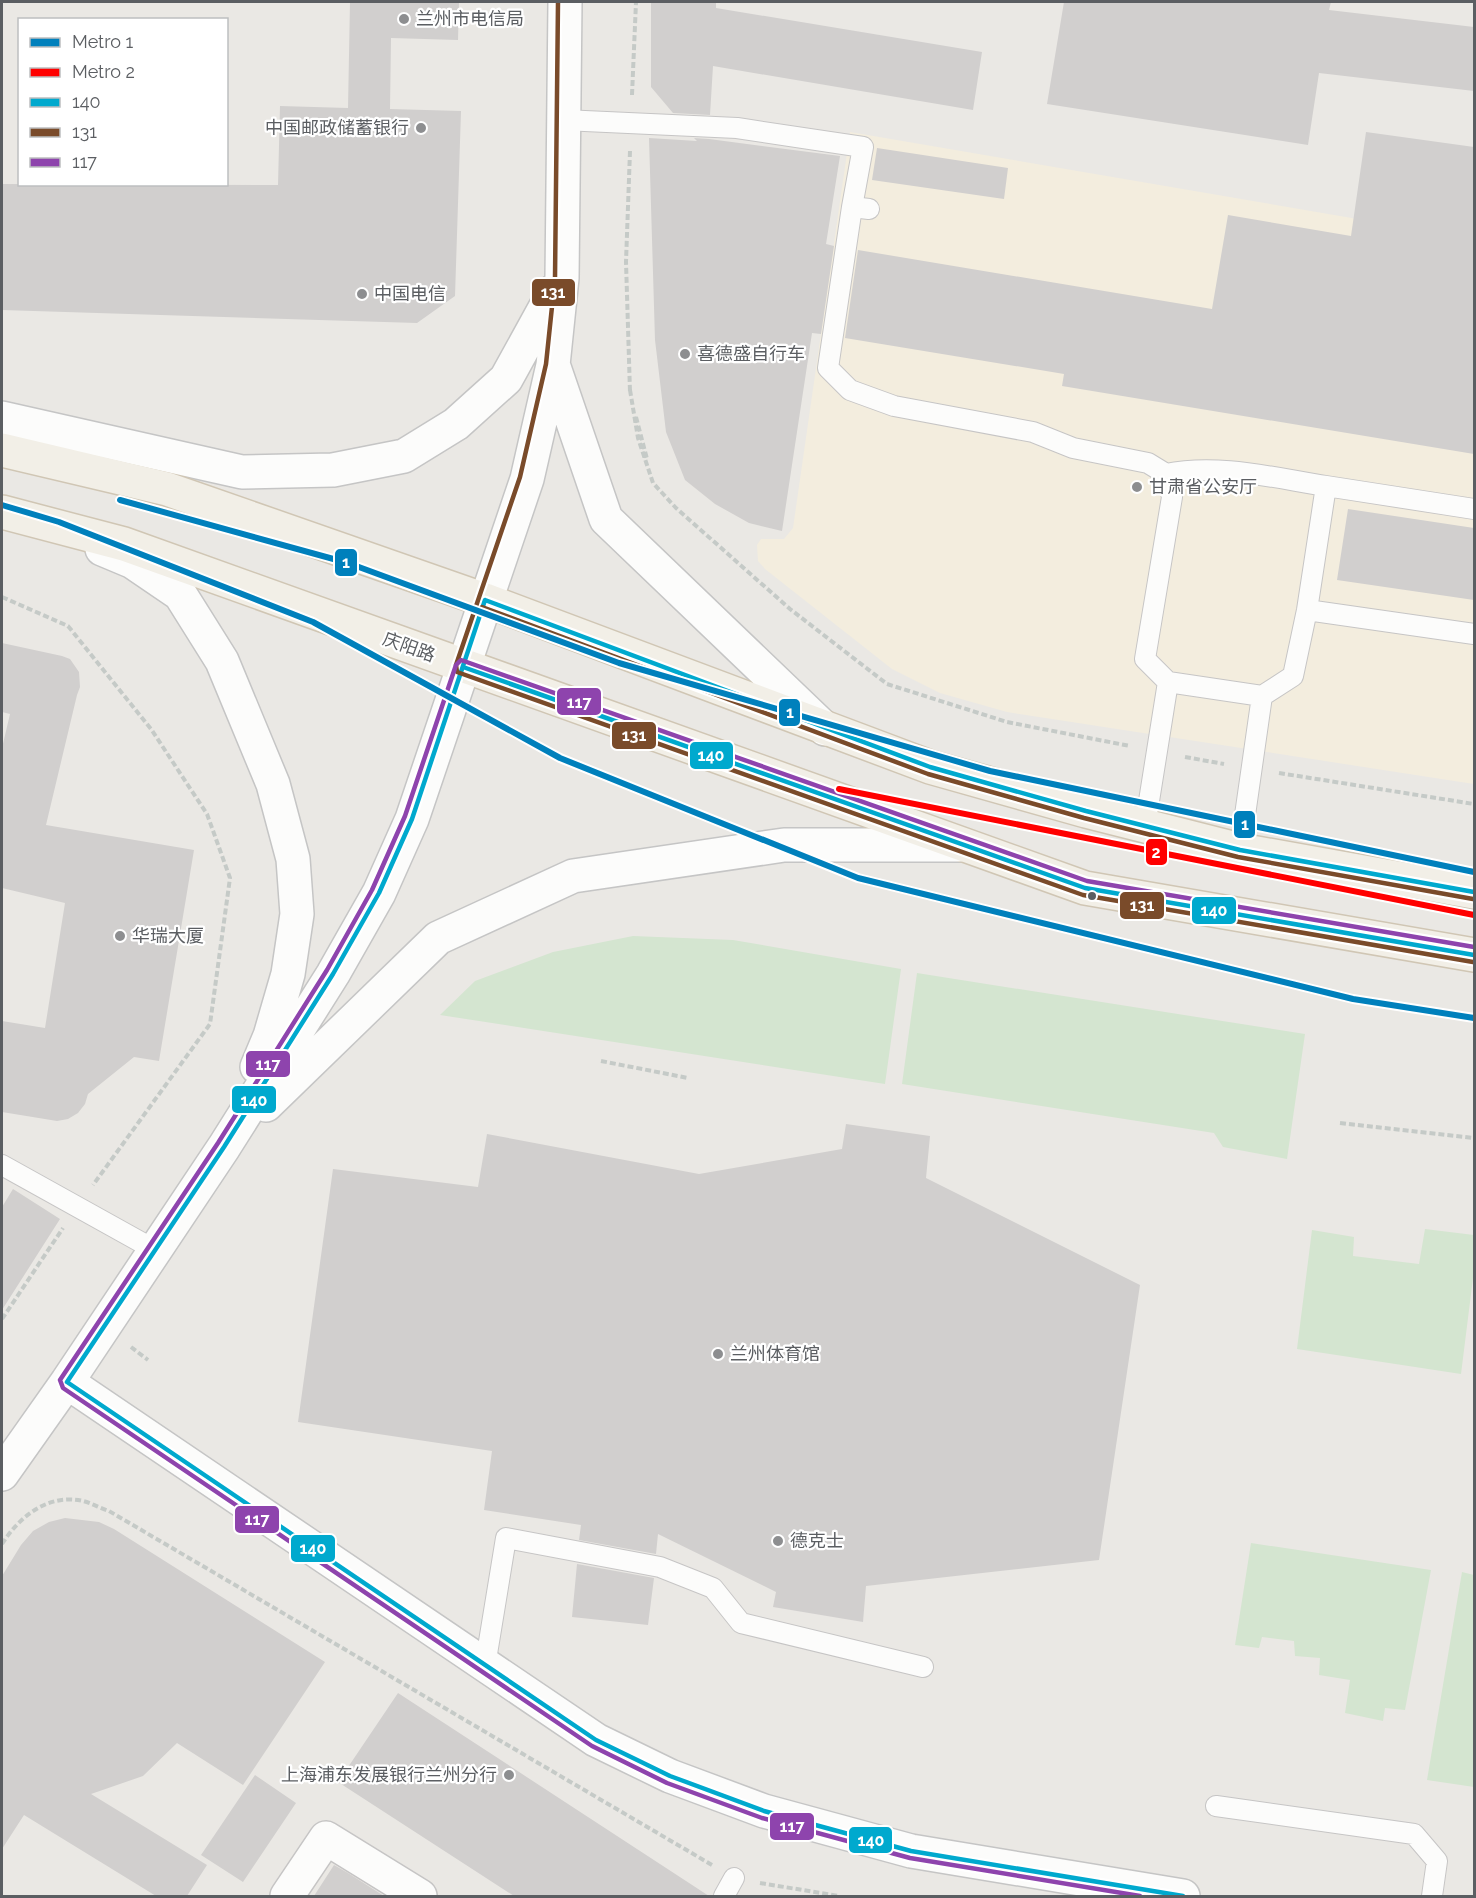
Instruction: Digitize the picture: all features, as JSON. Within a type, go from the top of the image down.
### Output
[{"type":"main road","points":[[2,450],[167,489],[486,600],[930,767],[1240,850],[1474,892]]},
{"type":"main road","name":"庆阳路","points":[[12,515],[124,544],[1085,888],[1474,954]]},
{"type":"street","points":[[5,1460],[67,1382],[224,1146],[333,974],[379,893],[412,819],[527,479],[553,365],[562,278],[565,2]]},
{"type":"street","points":[[2,418],[242,472],[333,470],[404,456],[456,424],[506,378],[562,278]]},
{"type":"street","points":[[553,365],[606,519],[825,729]]},
{"type":"street","points":[[12,515],[133,562],[180,594],[222,661],[273,784],[293,859],[297,914],[288,974],[270,1036],[224,1146]]},
{"type":"street","points":[[224,1146],[318,1052],[438,938],[573,876],[784,845],[963,845]]},
{"type":"street","points":[[67,1382],[596,1740],[670,1776],[764,1811],[911,1851],[1172,1896]]},
{"type":"street","points":[[287,1896],[326,1839],[420,1896]]},
{"type":"lane","points":[[563,120],[737,128],[863,147],[860,208],[828,368],[850,390],[894,406],[1033,432],[1073,448],[1148,463],[1166,474],[1172,497],[1145,658],[1168,682],[1262,696],[1293,676],[1307,610],[1326,486]]},
{"type":"lane","points":[[1166,474],[1188,469],[1209,468],[1474,509]]},
{"type":"lane","points":[[1307,610],[1474,634]]},
{"type":"lane","points":[[1145,826],[1168,682]]},
{"type":"lane","points":[[1240,850],[1262,696]]},
{"type":"lane","points":[[2,1165],[155,1250]]},
{"type":"lane","points":[[486,1666],[506,1538],[660,1567],[713,1588],[741,1623],[923,1667]]},
{"type":"lane","points":[[1216,1806],[1414,1834],[1437,1861],[1432,1896]]},
{"type":"lane","points":[[724,1896],[734,1878]]},
{"type":"path","points":[[636,2],[626,262],[630,390],[638,438],[653,483],[676,508],[790,609],[887,684],[1007,722],[1252,769],[1474,804]]},
{"type":"path","points":[[2,597],[68,626],[75,634],[152,729],[207,814],[230,878],[210,1024],[78,1207],[2,1319]]},
{"type":"path","points":[[601,1061],[688,1078]]},
{"type":"path","points":[[1340,1123],[1474,1138]]},
{"type":"path","points":[[2,1545],[8,1534],[30,1512],[51,1502],[81,1501],[109,1511],[734,1878],[839,1896]]},
{"type":"shaded area","name":"甘肃省公安厅","points":[[850,132],[1474,239],[1474,784],[1007,712],[940,693],[892,669],[765,569],[758,561],[757,545],[761,539],[784,539],[793,528]]},
{"type":"green space","points":[[633,936],[733,940],[901,969],[885,1084],[440,1015],[475,981],[553,952]]},
{"type":"green space","points":[[917,973],[1305,1034],[1287,1159],[1223,1147],[1214,1133],[902,1084]]},
{"type":"green space","points":[[1425,1229],[1474,1235],[1474,1270],[1461,1374],[1297,1349],[1312,1230],[1354,1237],[1353,1256],[1419,1264]]},
{"type":"green space","points":[[1251,1543],[1431,1570],[1405,1710],[1385,1708],[1383,1721],[1345,1713],[1350,1680],[1319,1675],[1320,1658],[1295,1656],[1294,1641],[1262,1637],[1259,1648],[1235,1645]]},
{"type":"green space","points":[[1462,1572],[1474,1575],[1474,1787],[1427,1780]]},
{"type":"building","points":[[350,2],[459,2],[458,40],[391,38],[390,109],[461,111],[455,296],[417,323],[2,310],[2,184],[18,184],[18,186],[278,185],[280,106],[348,108]]},
{"type":"building","points":[[651,2],[716,2],[716,8],[982,52],[973,110],[713,66],[710,115],[673,113],[651,87]]},
{"type":"building","points":[[1064,2],[1331,2],[1329,10],[1474,27],[1474,91],[1319,73],[1308,145],[1047,104]]},
{"type":"building","points":[[1366,132],[1474,147],[1474,454],[1062,386],[1064,374],[845,338],[858,250],[1212,309],[1228,215],[1351,236]]},
{"type":"building","points":[[649,138],[697,141],[694,138],[709,139],[840,156],[826,244],[834,246],[821,334],[812,333],[782,531],[749,523],[715,504],[685,480],[666,432],[655,340]]},
{"type":"building","points":[[877,148],[1008,168],[1004,199],[872,180]]},
{"type":"building","points":[[1348,509],[1474,528],[1474,600],[1337,580]]},
{"type":"building","name":"华瑞大厦","points":[[2,643],[70,659],[79,672],[80,687],[46,825],[194,850],[159,1061],[134,1057],[88,1094],[85,1104],[78,1113],[68,1119],[57,1121],[2,1112],[2,1021],[45,1028],[65,903],[2,888],[2,748],[10,714],[2,712]]},
{"type":"building","name":"兰州体育馆","points":[[846,1124],[930,1136],[926,1178],[1140,1285],[1099,1560],[866,1586],[863,1622],[773,1607],[776,1592],[658,1534],[656,1554],[579,1540],[581,1525],[484,1510],[492,1451],[298,1422],[333,1169],[478,1187],[487,1134],[699,1174],[842,1149]]},
{"type":"building","points":[[13,1189],[60,1219],[2,1310],[2,1207]]},
{"type":"building","points":[[65,1518],[99,1522],[114,1529],[325,1662],[243,1785],[177,1743],[143,1776],[91,1794],[207,1865],[187,1896],[156,1896],[24,1815],[2,1849],[2,1576],[21,1545],[33,1531],[49,1522]]},
{"type":"building","points":[[577,1564],[654,1578],[648,1625],[572,1617]]},
{"type":"building","points":[[398,1693],[709,1896],[514,1896],[338,1782]]},
{"type":"building","points":[[255,1775],[296,1803],[243,1882],[201,1855]]},
{"type":"building","points":[[334,1865],[348,1873],[384,1896],[314,1896]]},
{"type":"metro line","name":"1","points":[[120,500],[348,563],[619,663],[990,771],[1474,872]]},
{"type":"metro line","name":"1","points":[[2,505],[59,522],[313,622],[560,758],[858,878],[1353,999],[1474,1018]]},
{"type":"metro line","name":"2","points":[[839,789],[1474,915]]},
{"type":"transit line","name":"131","points":[[558,2],[555,278],[546,364],[520,477],[456,665],[457,672],[1083,895],[1473,962]]},
{"type":"transit line","name":"140","points":[[1183,1896],[911,1851],[764,1811],[670,1776],[596,1740],[67,1382],[224,1147],[333,974],[379,893],[412,819],[485,600],[930,767],[1086,811],[1240,850],[1474,892]]},
{"type":"transit line","name":"131","points":[[482,607],[928,774],[1084,818],[1238,857],[1473,899]]},
{"type":"transit line","name":"117","points":[[1140,1896],[910,1858],[762,1818],[667,1783],[592,1746],[63,1388],[60,1380],[218,1143],[327,970],[372,890],[405,816],[456,665],[461,660],[1087,881],[1474,947]]},
{"type":"transit line","name":"140","points":[[463,667],[1085,888],[1474,955]]},
{"type":"place","name":"兰州市电信局","points":[[404,19]]},
{"type":"place","name":"中国邮政储蓄银行","points":[[421,128]]},
{"type":"place","name":"中国电信","points":[[362,294]]},
{"type":"place","name":"喜德盛自行车","points":[[685,354]]},
{"type":"place","name":"甘肃省公安厅","points":[[1137,487]]},
{"type":"place","name":"华瑞大厦","points":[[120,936]]},
{"type":"place","name":"兰州体育馆","points":[[718,1354]]},
{"type":"place","name":"德克士","points":[[778,1541]]},
{"type":"place","name":"上海浦东发展银行兰州分行","points":[[509,1775]]}]
